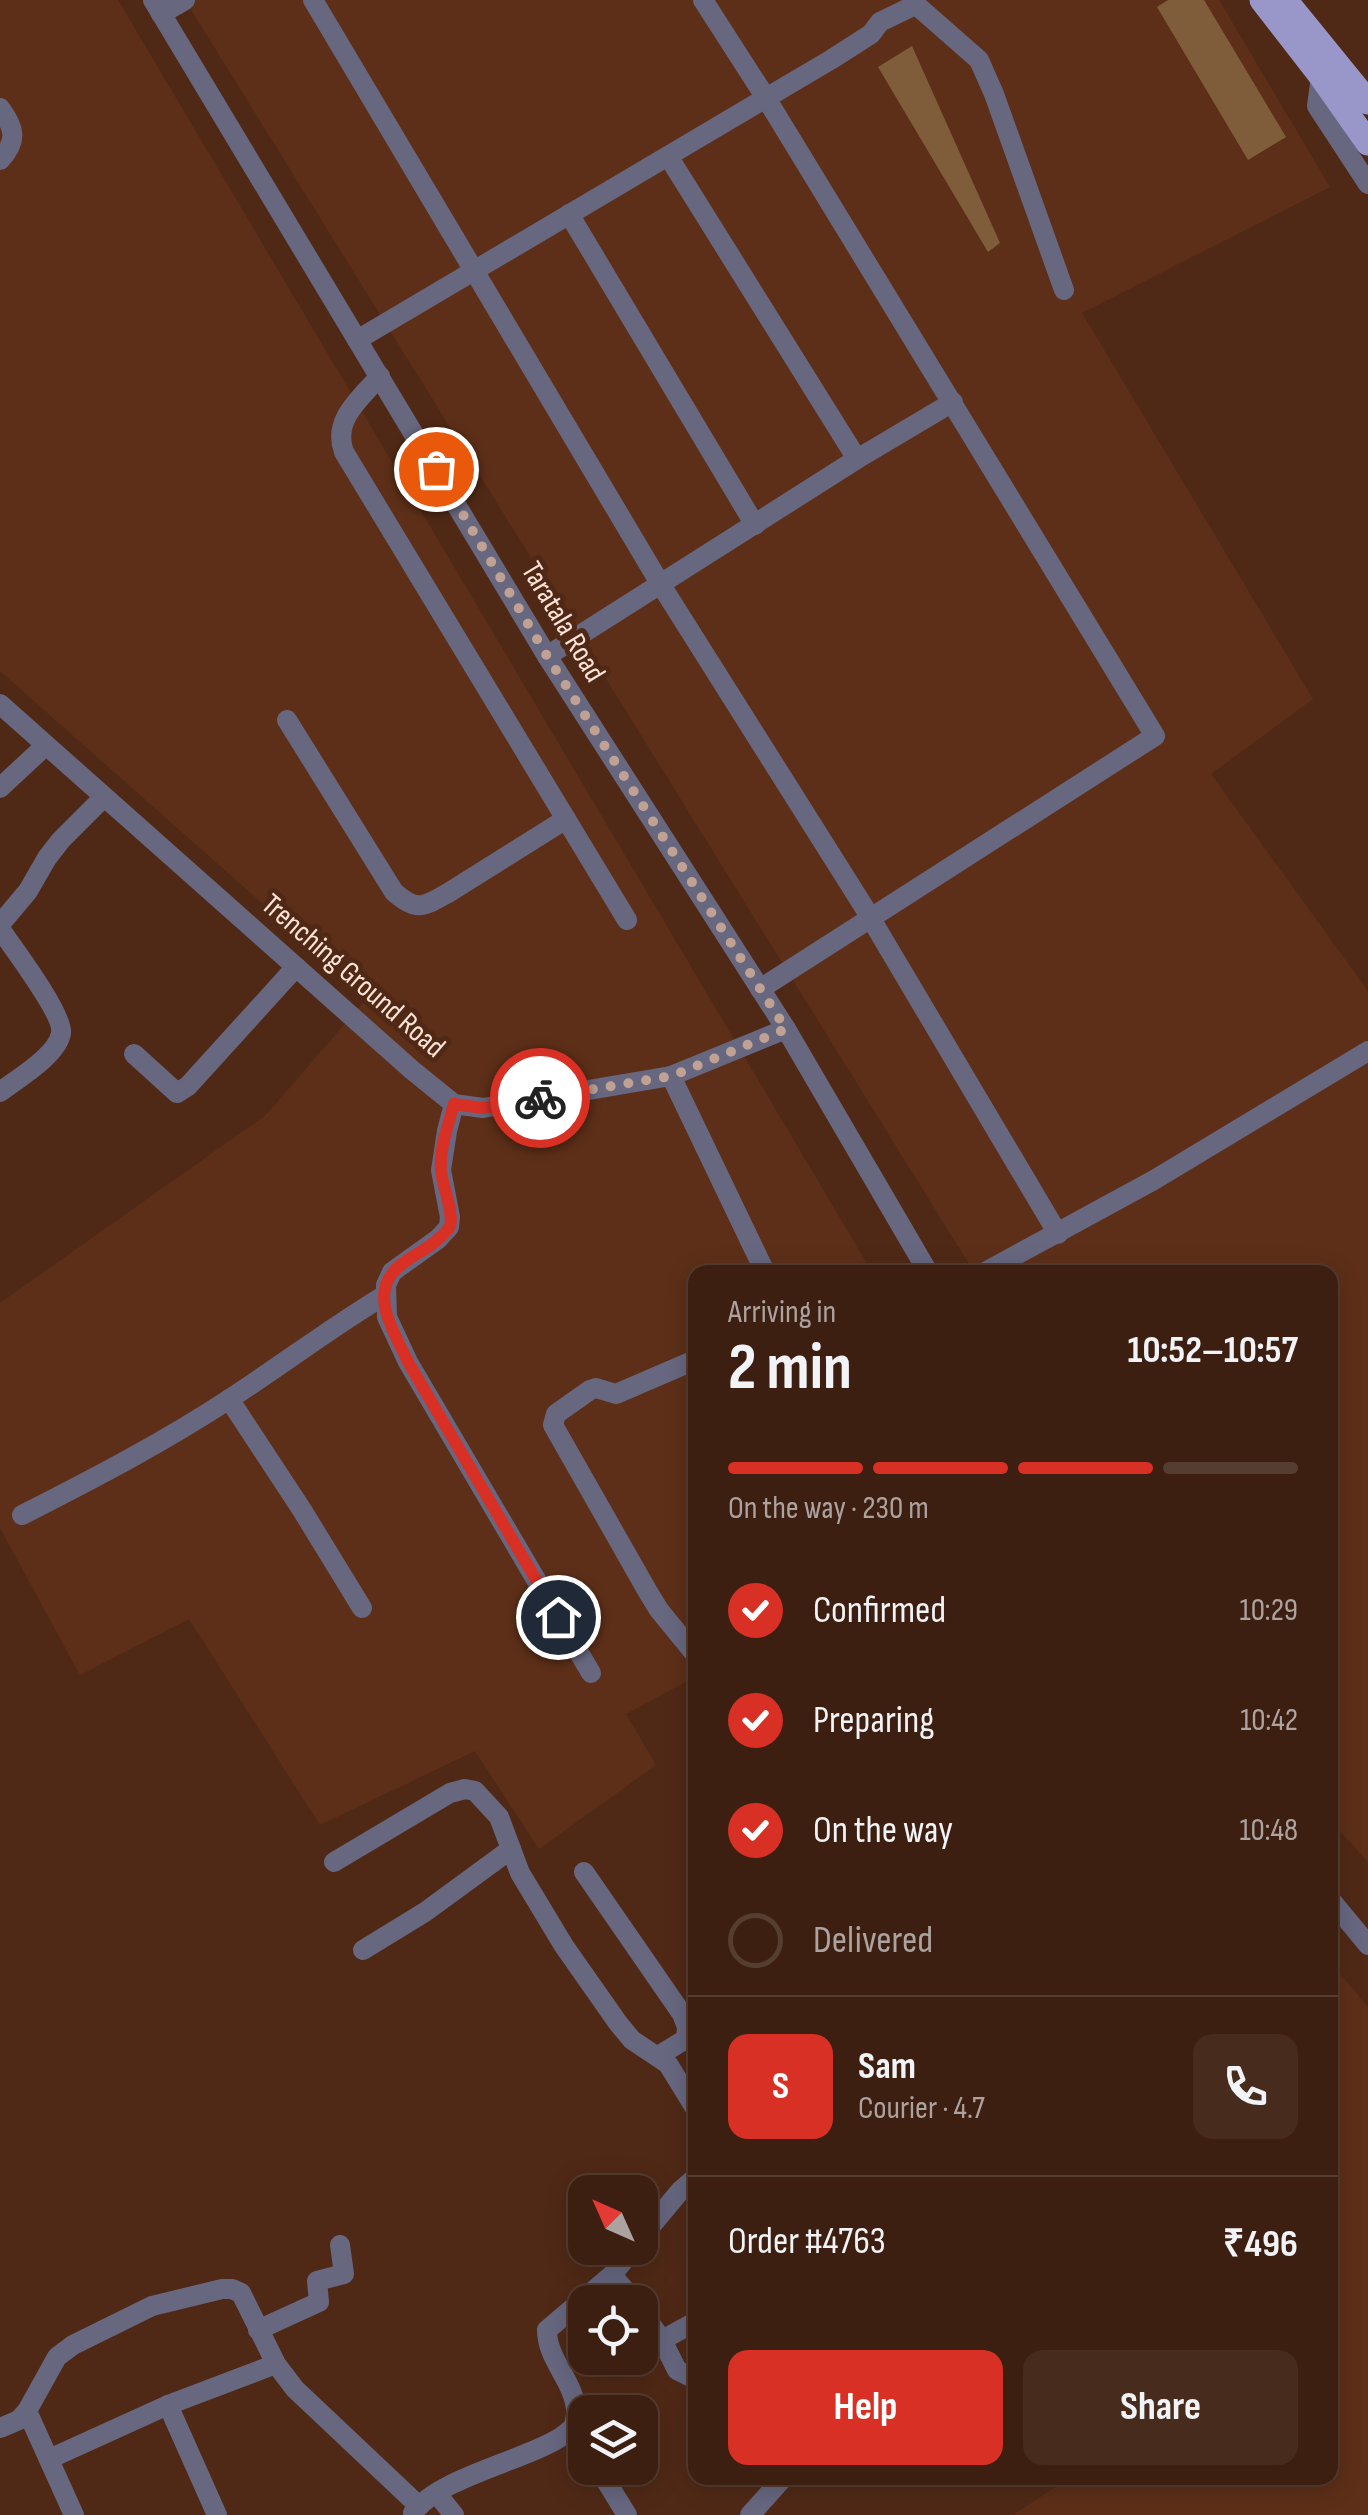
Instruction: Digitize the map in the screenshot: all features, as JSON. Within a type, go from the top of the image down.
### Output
[{"type":"main road","points":[[1262,0],[1331,72],[1368,102]]},
{"type":"main road","points":[[1286,0],[1331,72],[1368,143]]},
{"type":"street","points":[[157,7],[185,0]]},
{"type":"street","points":[[312,0],[661,585],[872,920],[1058,1234]]},
{"type":"street","points":[[704,0],[1155,736],[760,989]]},
{"type":"street","points":[[357,340],[766,98],[871,34],[880,22],[914,2],[979,60],[1064,290]]},
{"type":"street","name":"Taratala Road","points":[[157,7],[547,656],[786,1029],[924,1265]]},
{"type":"street","points":[[1331,72],[1317,106],[1368,184]]},
{"type":"street","points":[[0,108],[8,118],[13,137],[0,160]]},
{"type":"street","points":[[668,156],[857,459]]},
{"type":"street","points":[[569,214],[755,524]]},
{"type":"street","points":[[380,376],[340,427],[344,452],[627,920]]},
{"type":"street","points":[[547,656],[953,402]]},
{"type":"street","name":"Trenching Ground Road","points":[[0,704],[454,1104]]},
{"type":"street","points":[[287,720],[394,892],[417,907],[448,894],[566,820]]},
{"type":"street","points":[[0,788],[46,746]]},
{"type":"street","points":[[0,1092],[41,1062],[62,1031],[29,969],[0,929],[2,922],[28,892],[54,849],[103,798]]},
{"type":"street","points":[[134,1054],[177,1093],[188,1086],[296,968]]},
{"type":"street","points":[[590,1674],[408,1362],[387,1317],[386,1285],[392,1272],[450,1227],[441,1170],[454,1104],[483,1108],[672,1076],[786,1029]]},
{"type":"street","points":[[998,1265],[1154,1180],[1368,1050]]},
{"type":"street","points":[[672,1076],[762,1265]]},
{"type":"street","points":[[22,1516],[107,1472],[228,1400],[385,1295]]},
{"type":"street","points":[[688,1363],[616,1394],[590,1390],[556,1414],[553,1425],[659,1610],[688,1642]]},
{"type":"street","points":[[228,1400],[362,1608]]},
{"type":"street","points":[[334,1862],[436,1800],[464,1789],[476,1791],[499,1818],[520,1873],[564,1946],[618,2023],[632,2040],[668,2064],[688,2097]]},
{"type":"street","points":[[364,1950],[425,1912],[511,1849]]},
{"type":"street","points":[[584,1872],[682,2014],[686,2039],[658,2056]]},
{"type":"street","points":[[1338,1905],[1361,1926],[1368,1945]]},
{"type":"street","points":[[658,2217],[688,2184]]},
{"type":"street","points":[[258,2330],[319,2302],[317,2281],[344,2274],[340,2245]]},
{"type":"street","points":[[571,2395],[547,2345],[547,2330],[620,2265]]},
{"type":"street","points":[[612,2275],[620,2285]]},
{"type":"street","points":[[0,2428],[19,2420],[28,2411],[56,2357],[88,2337],[152,2306],[232,2289],[241,2293],[276,2364],[295,2389],[416,2510],[437,2494],[555,2441],[568,2431]]},
{"type":"street","points":[[662,2340],[688,2326]]},
{"type":"street","points":[[658,2334],[677,2370],[688,2376]]},
{"type":"street","points":[[48,2459],[168,2405],[276,2364]]},
{"type":"street","points":[[168,2405],[216,2515]]},
{"type":"street","points":[[28,2411],[74,2515]]},
{"type":"street","points":[[608,2485],[626,2515]]},
{"type":"street","points":[[750,2515],[777,2485]]},
{"type":"street","points":[[437,2494],[454,2515]]},
{"type":"shaded area","points":[[0,0],[118,0],[868,1265],[688,1265],[688,1681],[626,1714],[656,1765],[539,1849],[475,1751],[320,1825],[189,1619],[80,1675],[0,1528],[0,1303],[266,1115],[368,997],[0,671]]},
{"type":"shaded area","points":[[185,0],[1219,0],[1330,187],[1082,313],[1313,699],[1211,774],[1368,991],[1368,1862],[1338,1829],[1338,1265],[970,1265]]},
{"type":"shaded area","points":[[1338,1971],[1368,2007],[1368,2515],[1013,2515],[1058,2485],[1338,2485]]},
{"type":"building","points":[[1168,0],[1204,0],[1286,137],[1248,160],[1157,7]]},
{"type":"building","points":[[912,46],[1000,243],[988,252],[878,67]]},
{"type":"way so far","points":[[436,469],[547,656],[786,1029],[672,1076],[540,1098]]},
{"type":"route","points":[[540,1098],[483,1108],[454,1104],[441,1170],[450,1227],[392,1272],[385,1295],[387,1317],[408,1362],[558,1617]]}]
